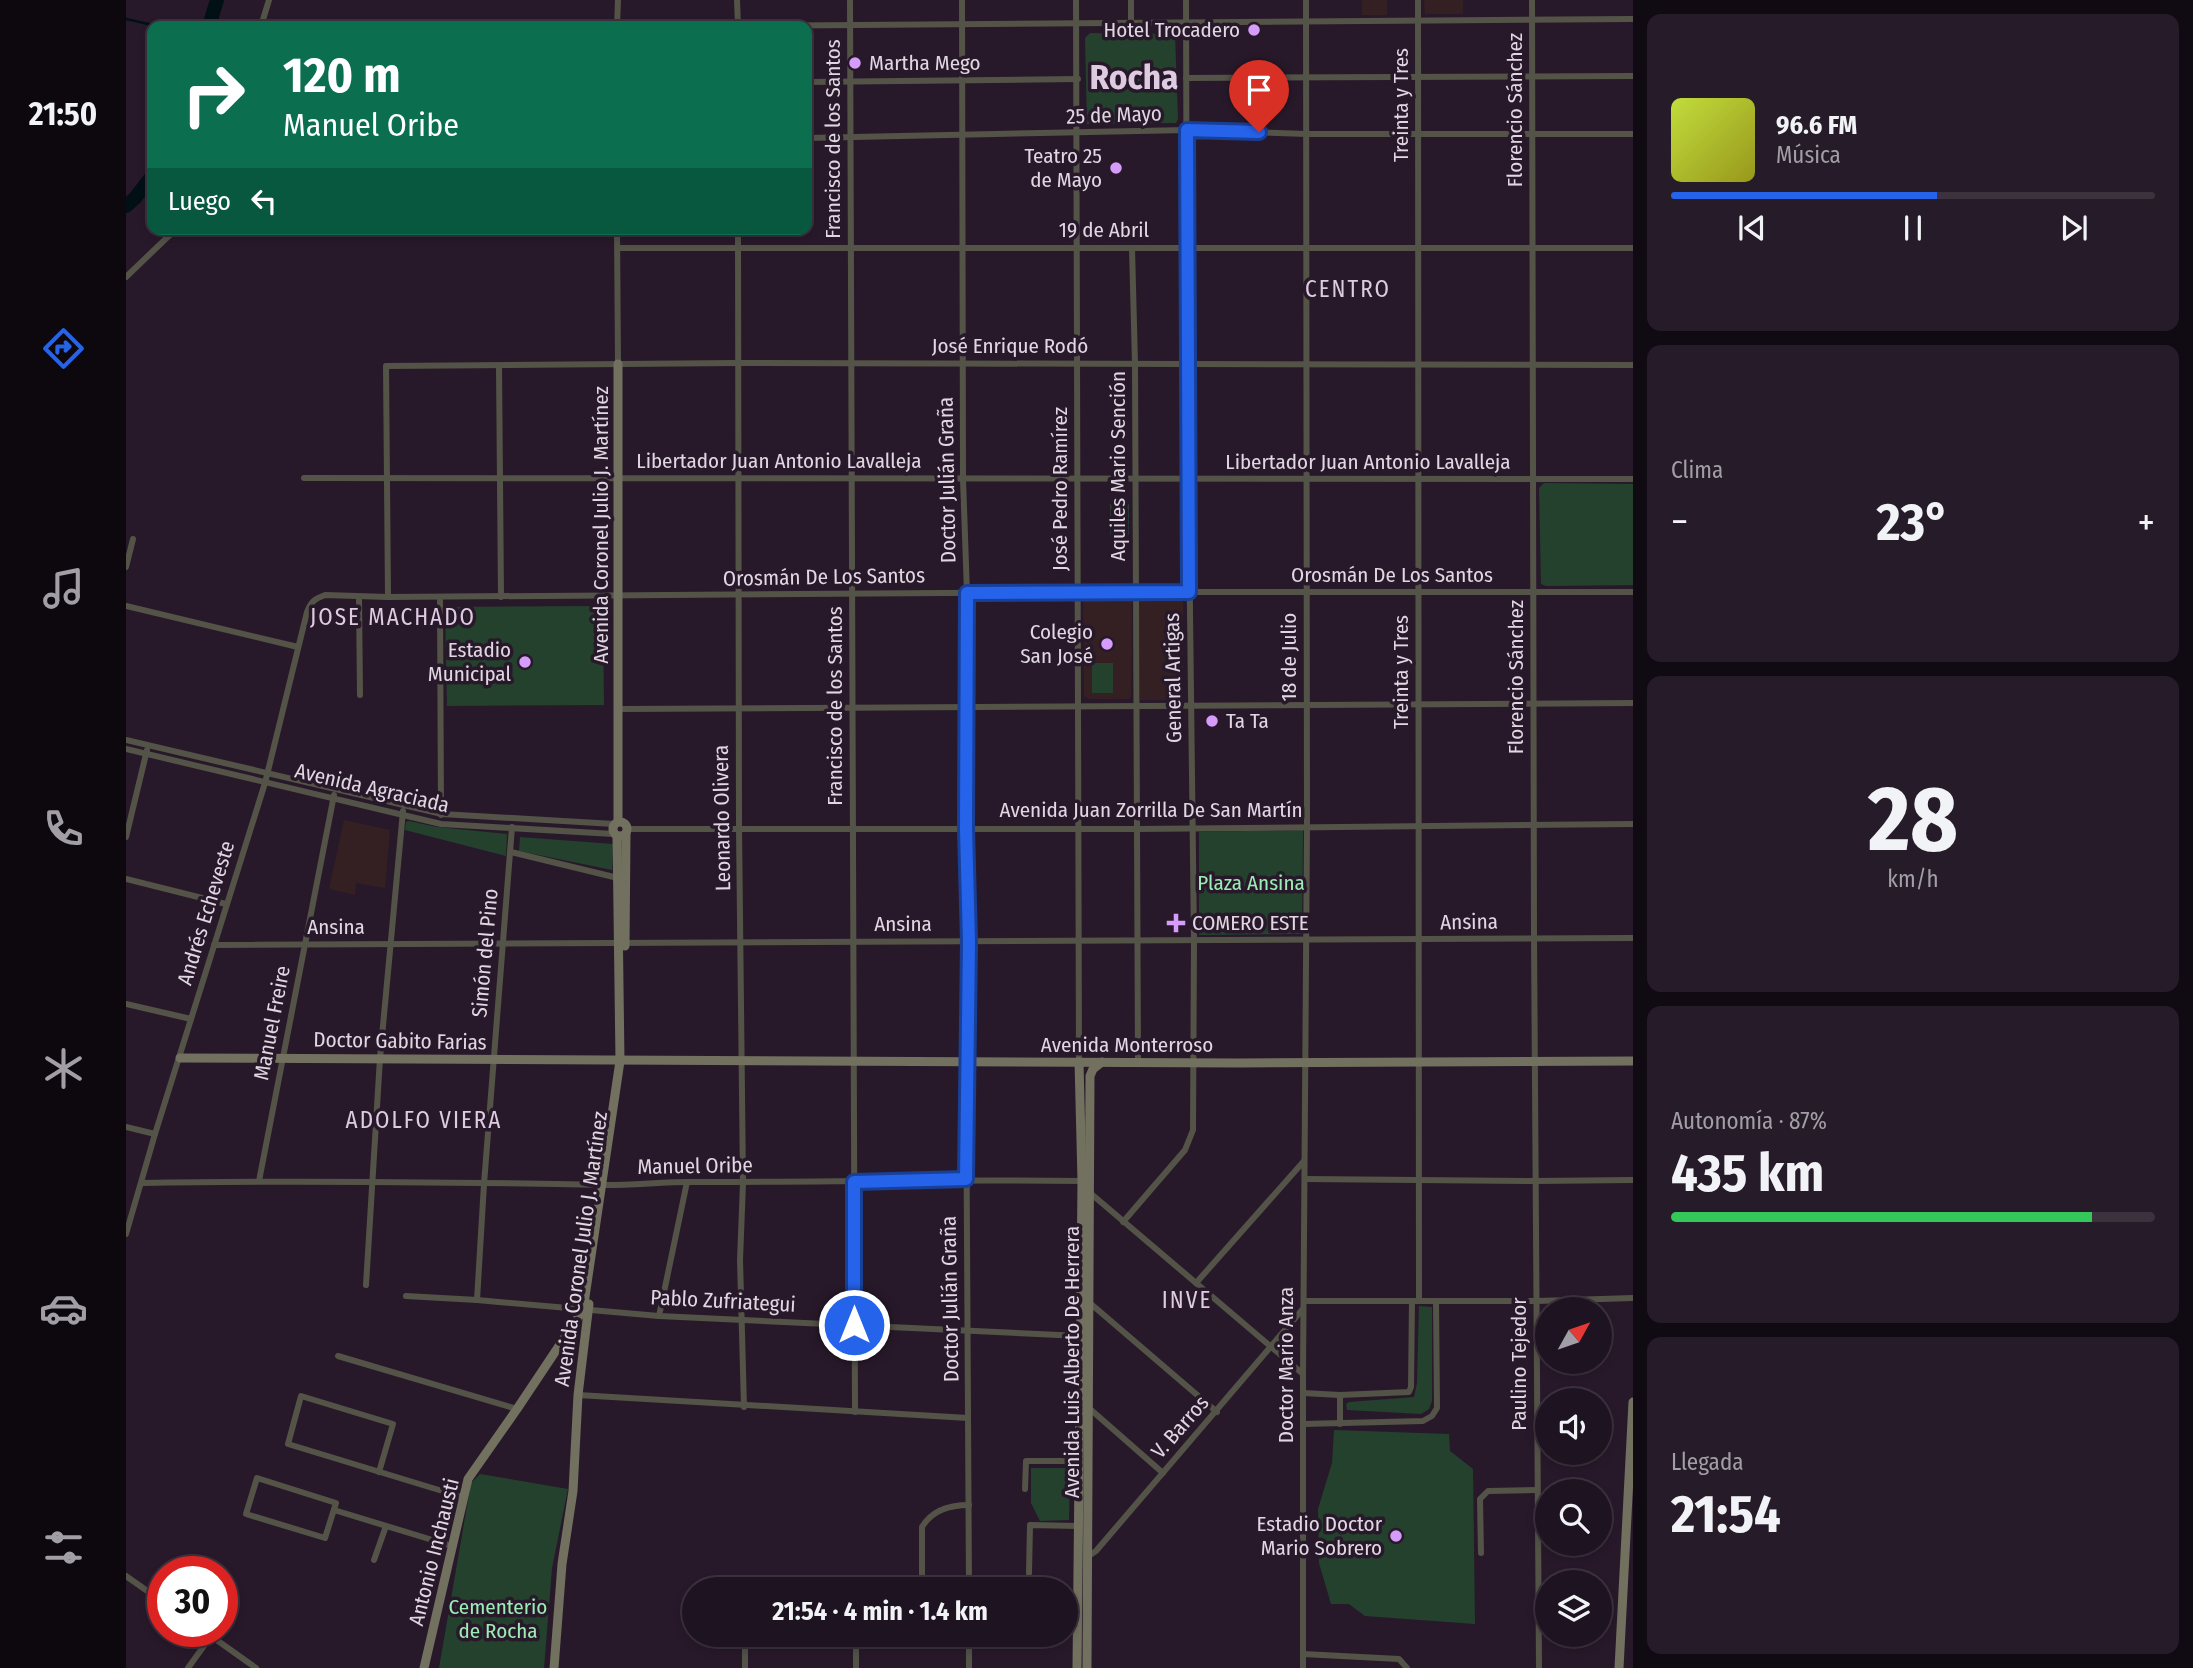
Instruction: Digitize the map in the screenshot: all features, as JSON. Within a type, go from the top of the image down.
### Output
[{"type":"street","points":[[263,21],[269,0]]},
{"type":"street","points":[[617,21],[618,0]]},
{"type":"street","points":[[737,0],[738,21]]},
{"type":"street","name":"Francisco de los Santos","points":[[850,0],[855,1412]]},
{"type":"street","name":"Doctor Julián Graña","points":[[962,0],[967,593],[966,829],[969,942],[966,1063],[969,1577]]},
{"type":"street","name":"José Pedro Ramírez","points":[[1076,0],[1079,1062]]},
{"type":"street","points":[[1131,0],[1131,22]]},
{"type":"street","name":"General Artigas","points":[[1123,1222],[1185,1150],[1193,1130],[1194,941],[1186,0]]},
{"type":"street","name":"18 de Julio","points":[[1305,1062],[1306,0]]},
{"type":"street","name":"Treinta y Tres","points":[[1340,1395],[1409,1392],[1411,1387],[1419,1180],[1420,1062],[1417,826],[1418,0]]},
{"type":"street","name":"Florencio Sánchez","points":[[1532,0],[1533,825],[1536,1061]]},
{"type":"street","points":[[812,25],[1633,19]]},
{"type":"street","points":[[1186,78],[1633,76]]},
{"type":"street","points":[[812,82],[1078,79]]},
{"type":"street","name":"25 de Mayo","points":[[812,138],[1187,130],[1418,135],[1633,134]]},
{"type":"street","points":[[126,277],[170,235]]},
{"type":"street","name":"Avenida Coronel Julio J. Martínez","points":[[617,235],[620,709],[618,878],[622,943]]},
{"type":"street","name":"Leonardo Olivera","points":[[737,235],[743,1183],[740,1260],[744,1320],[744,1407]]},
{"type":"street","name":"19 de Abril","points":[[618,248],[1633,248]]},
{"type":"street","name":"Aquiles Mario Sención","points":[[1132,248],[1135,364],[1138,1062]]},
{"type":"street","name":"José Enrique Rodó","points":[[388,479],[386,366],[737,363],[1633,365]]},
{"type":"street","points":[[499,366],[502,597]]},
{"type":"street","name":"Libertador Juan Antonio Lavalleja","points":[[304,478],[1633,479]]},
{"type":"street","points":[[387,597],[388,479]]},
{"type":"street","points":[[126,568],[133,539]]},
{"type":"street","name":"Orosmán De Los Santos","points":[[311,601],[325,596],[1633,592]]},
{"type":"street","points":[[359,597],[360,695]]},
{"type":"street","points":[[440,597],[441,824]]},
{"type":"street","name":"Andrés Echeveste","points":[[126,1234],[265,782],[311,601]]},
{"type":"street","points":[[126,606],[298,647]]},
{"type":"street","points":[[620,709],[1633,704]]},
{"type":"street","name":"Avenida Agraciada","points":[[126,740],[442,814],[619,829]]},
{"type":"street","points":[[126,837],[148,745]]},
{"type":"street","name":"Avenida Agraciada","points":[[126,749],[441,824],[512,829],[619,829]]},
{"type":"street","name":"Manuel Freire","points":[[259,1181],[335,789]]},
{"type":"street","points":[[366,1286],[380,1058],[404,805]]},
{"type":"street","name":"Simón del Pino","points":[[477,1300],[513,818]]},
{"type":"street","name":"Avenida Juan Zorrilla De San Martín","points":[[619,829],[1137,829],[1633,824]]},
{"type":"street","name":"Avenida Coronel Julio J. Martínez","points":[[554,1668],[562,1564],[573,1491],[585,1310],[623,1061],[619,829]]},
{"type":"street","points":[[511,852],[618,878]]},
{"type":"street","points":[[126,879],[226,904]]},
{"type":"street","name":"Ansina","points":[[214,946],[1633,938]]},
{"type":"street","points":[[126,1004],[191,1019]]},
{"type":"street","name":"Doctor Gabito Farias","points":[[180,1058],[623,1061]]},
{"type":"street","name":"Avenida Monterroso","points":[[623,1061],[1633,1061]]},
{"type":"street","name":"Paulino Tejedor","points":[[1536,1061],[1537,1297]]},
{"type":"street","name":"Avenida Luis Alberto De Herrera","points":[[1079,1062],[1082,1181],[1080,1336],[1085,1408],[1087,1668]]},
{"type":"street","name":"Avenida Luis Alberto De Herrera","points":[[1077,1668],[1079,1461],[1091,1304],[1090,1076],[1096,1066],[1103,1062]]},
{"type":"street","name":"Doctor Mario Anza","points":[[1303,1668],[1305,1062]]},
{"type":"street","points":[[126,1127],[155,1134]]},
{"type":"street","points":[[1196,1283],[1304,1161]]},
{"type":"street","name":"Manuel Oribe","points":[[142,1183],[371,1181],[605,1185],[966,1179],[1082,1181]]},
{"type":"street","points":[[1305,1179],[1633,1180]]},
{"type":"street","points":[[1082,1181],[1091,1195],[1303,1374]]},
{"type":"street","points":[[659,1316],[687,1182]]},
{"type":"street","name":"Pablo Zufriategui","points":[[406,1296],[659,1316],[1080,1336]]},
{"type":"street","points":[[1612,1299],[1633,1298]]},
{"type":"street","points":[[1304,1305],[1535,1301]]},
{"type":"street","points":[[1303,1424],[1423,1421],[1432,1416],[1437,1408],[1436,1302]]},
{"type":"street","points":[[1091,1304],[1217,1412]]},
{"type":"street","name":"V. Barros","points":[[1088,1557],[1217,1412],[1304,1305]]},
{"type":"street","name":"Antonio Inchausti","points":[[425,1668],[462,1497],[472,1472],[585,1310]]},
{"type":"street","points":[[338,1356],[517,1409]]},
{"type":"street","name":"Paulino Tejedor","points":[[1537,1374],[1537,1479]]},
{"type":"street","points":[[1303,1393],[1340,1395],[1339,1424]]},
{"type":"street","points":[[578,1395],[744,1407],[968,1418]]},
{"type":"street","points":[[379,1472],[393,1424],[300,1396],[288,1444],[379,1472],[462,1497]]},
{"type":"street","points":[[1619,1668],[1633,1402]]},
{"type":"street","points":[[1085,1408],[1163,1474]]},
{"type":"street","points":[[1025,1489],[1026,1461],[1079,1461]]},
{"type":"street","points":[[335,1507],[325,1538],[246,1514],[257,1478],[335,1507],[386,1526],[452,1546]]},
{"type":"street","points":[[1481,1553],[1480,1499],[1483,1494],[1488,1491],[1535,1490]]},
{"type":"street","points":[[922,1577],[924,1523],[948,1507],[969,1505]]},
{"type":"street","points":[[1029,1573],[1030,1525],[1078,1526]]},
{"type":"street","points":[[374,1560],[386,1526]]},
{"type":"street","name":"Paulino Tejedor","points":[[1538,1556],[1539,1668]]},
{"type":"street","points":[[1078,1557],[1088,1557]]},
{"type":"street","points":[[126,1576],[147,1591]]},
{"type":"street","points":[[188,1668],[203,1647]]},
{"type":"street","points":[[226,1647],[256,1668]]},
{"type":"street","points":[[745,1647],[746,1668]]},
{"type":"street","points":[[856,1647],[856,1668]]},
{"type":"street","points":[[969,1647],[969,1668]]},
{"type":"street","points":[[1303,1654],[1399,1659],[1407,1668]]},
{"type":"shaded area","points":[[1362,0],[1387,0],[1387,15],[1362,15]]},
{"type":"shaded area","points":[[1424,0],[1463,0],[1463,14],[1425,14]]},
{"type":"shaded area","name":"Colegio San José","points":[[1129,599],[1132,602],[1129,699],[1084,697],[1083,601]]},
{"type":"shaded area","points":[[1139,599],[1183,599],[1183,700],[1140,700]]},
{"type":"shaded area","points":[[344,820],[390,830],[385,888],[356,883],[355,895],[329,889]]},
{"type":"green space","points":[[1090,33],[1175,34],[1176,123],[1087,124],[1085,38]]},
{"type":"green space","points":[[1544,483],[1633,484],[1633,585],[1541,584],[1539,488]]},
{"type":"green space","points":[[1110,504],[1129,504],[1129,535],[1110,535]]},
{"type":"green space","name":"Estadio Municipal","points":[[599,606],[600,618],[603,619],[604,705],[447,706],[447,607]]},
{"type":"green space","points":[[1092,663],[1113,663],[1113,693],[1092,693]]},
{"type":"green space","points":[[406,822],[437,827],[507,834],[506,856],[405,830]]},
{"type":"green space","name":"Plaza Ansina","points":[[1303,830],[1302,934],[1199,935],[1199,832]]},
{"type":"green space","points":[[520,837],[613,844],[612,870],[519,851]]},
{"type":"green space","points":[[1419,1306],[1432,1307],[1432,1401],[1429,1409],[1421,1414],[1347,1410],[1346,1404],[1349,1402],[1414,1397],[1417,1383]]},
{"type":"green space","name":"Estadio Doctor Mario Sobrero","points":[[1334,1430],[1449,1434],[1450,1451],[1473,1469],[1475,1624],[1365,1616],[1349,1604],[1331,1604],[1319,1563],[1318,1509],[1332,1463]]},
{"type":"green space","points":[[1031,1468],[1070,1468],[1069,1520],[1040,1521],[1031,1503]]},
{"type":"green space","name":"Cementerio de Rocha","points":[[480,1474],[568,1489],[552,1568],[544,1668],[439,1668],[471,1483]]},
{"type":"waterway","points":[[211,21],[217,0]]},
{"type":"waterway","points":[[126,19],[147,24]]},
{"type":"waterway","points":[[126,206],[147,182]]},
{"type":"place","name":"Hotel Trocadero","points":[[1254,30]]},
{"type":"place","name":"Martha Mego","points":[[855,63]]},
{"type":"place","name":"Teatro 25 de Mayo","points":[[1116,168]]},
{"type":"place","name":"Colegio San José","points":[[1107,644]]},
{"type":"place","name":"Estadio Municipal","points":[[525,662]]},
{"type":"place","name":"Ta Ta","points":[[1212,721]]},
{"type":"place","name":"COMERO ESTE","points":[[1176,923]]},
{"type":"place","name":"Estadio Doctor Mario Sobrero","points":[[1396,1536]]},
{"type":"district","name":"Rocha","points":[[1134,77]]},
{"type":"district","name":"CENTRO","points":[[1348,289]]},
{"type":"district","name":"JOSE MACHADO","points":[[393,617]]},
{"type":"district","name":"ADOLFO VIERA","points":[[424,1120]]},
{"type":"district","name":"INVE","points":[[1187,1300]]},
{"type":"route","points":[[854,1325],[854,1182],[966,1179],[969,942],[966,829],[967,593],[1189,592],[1187,130],[1259,132]]}]
